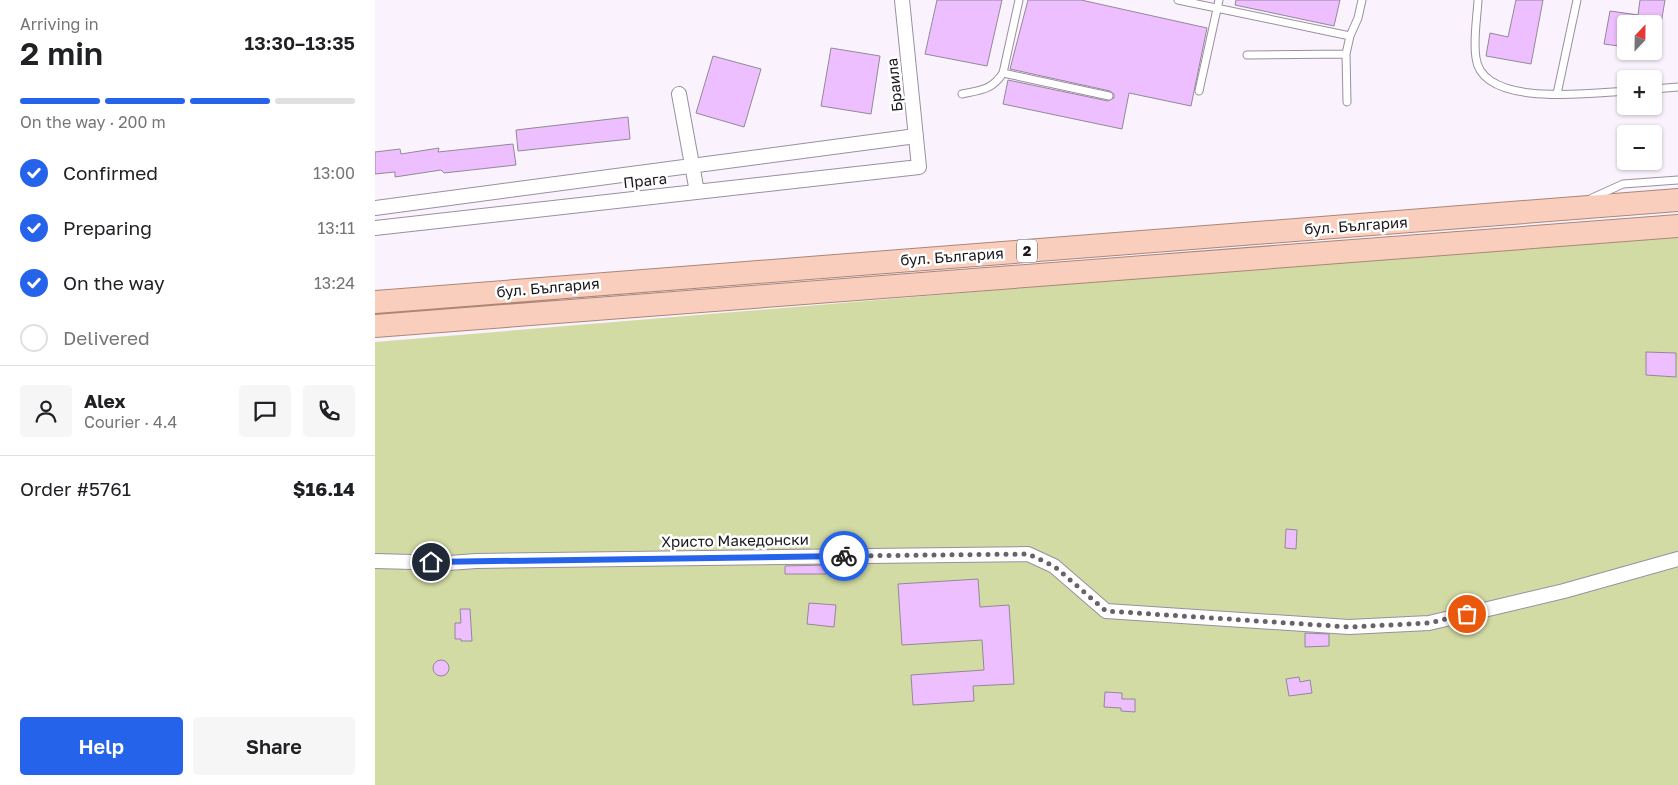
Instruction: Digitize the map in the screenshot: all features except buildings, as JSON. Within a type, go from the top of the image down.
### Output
[{"type":"highway","name":"бул. България","points":[[375,302],[1678,200]]},
{"type":"highway","name":"бул. България","points":[[375,326],[1678,226]]},
{"type":"street","name":"Браила","points":[[902,0],[919,167]]},
{"type":"street","points":[[679,94],[697,192]]},
{"type":"street","points":[[375,208],[916,136]]},
{"type":"street","name":"Прага","points":[[375,228],[919,167]]},
{"type":"street","name":"Христо Македонски","points":[[375,561],[449,563],[476,561],[1028,554],[1054,566],[1106,611],[1349,627],[1429,623],[1564,591],[1678,559]]},
{"type":"lane","points":[[962,94],[989,88],[998,81],[1003,73],[1019,0]]},
{"type":"lane","points":[[1178,0],[1218,4],[1351,36]]},
{"type":"lane","points":[[1347,102],[1346,54],[1358,18],[1361,0]]},
{"type":"lane","points":[[1478,0],[1476,59],[1482,73],[1509,90],[1534,95],[1617,91]]},
{"type":"lane","points":[[1557,94],[1577,0]]},
{"type":"lane","points":[[1199,92],[1218,4]]},
{"type":"lane","points":[[1247,55],[1346,54]]},
{"type":"lane","points":[[1003,73],[1109,96]]},
{"type":"lane","points":[[1662,88],[1677,87],[1678,78]]},
{"type":"lane","points":[[1571,208],[1623,184],[1678,180]]},
{"type":"green space","points":[[1678,233],[1678,785],[375,785],[375,342]]},
{"type":"way so far","points":[[844,556],[1028,554],[1054,566],[1106,611],[1349,627],[1429,623],[1467,614]]},
{"type":"route","points":[[431,562],[844,556]]}]
